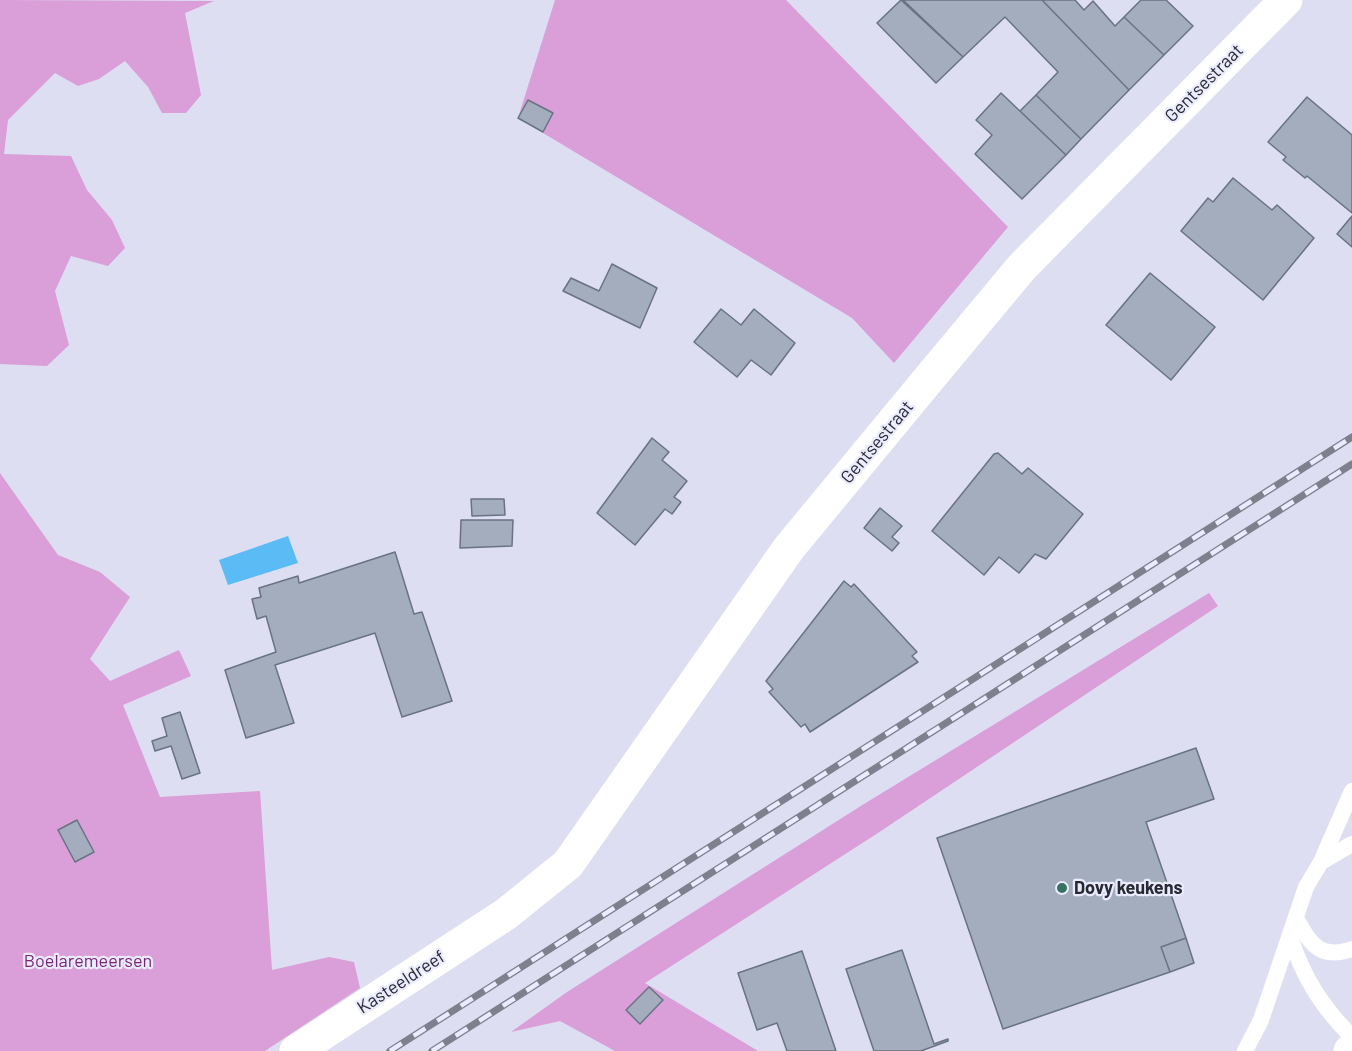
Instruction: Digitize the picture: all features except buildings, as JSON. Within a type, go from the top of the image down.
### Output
[{"type":"street","name":"Gentsestraat","points":[[506,914],[568,864],[789,548],[1022,267],[1286,0]]},
{"type":"street","name":"Kasteeldreef","points":[[296,1051],[506,914]]},
{"type":"lane","points":[[1245,1051],[1261,1020],[1306,887],[1321,862],[1352,791]]},
{"type":"lane","points":[[1321,862],[1352,844]]},
{"type":"lane","points":[[1296,918],[1307,939],[1320,950],[1338,954],[1352,949]]},
{"type":"lane","points":[[1290,937],[1303,975],[1335,1021],[1352,1037]]},
{"type":"green space","points":[[0,0],[214,1],[185,13],[201,95],[186,113],[162,113],[148,87],[125,61],[99,79],[78,86],[55,73],[8,120],[4,154],[71,156],[87,190],[112,220],[125,248],[108,266],[71,256],[55,291],[69,345],[47,366],[0,364]]},
{"type":"green space","points":[[555,0],[786,0],[1008,227],[894,363],[852,318],[518,118]]},
{"type":"green space","name":"Boelaremeersen","points":[[0,473],[58,555],[100,572],[130,597],[90,659],[110,681],[179,650],[191,676],[123,705],[160,797],[260,791],[272,970],[329,957],[354,962],[360,988],[265,1051],[0,1051]]},
{"type":"green space","points":[[1209,593],[1218,606],[881,831],[645,983],[758,1051],[615,1051],[560,1021],[511,1032],[567,992],[864,804]]},
{"type":"water","points":[[288,536],[298,563],[228,585],[219,560]]},
{"type":"railway","points":[[390,1051],[1352,437]]},
{"type":"railway","points":[[432,1051],[1352,464]]},
{"type":"place","name":"Dovy keukens","points":[[1062,888]]}]
